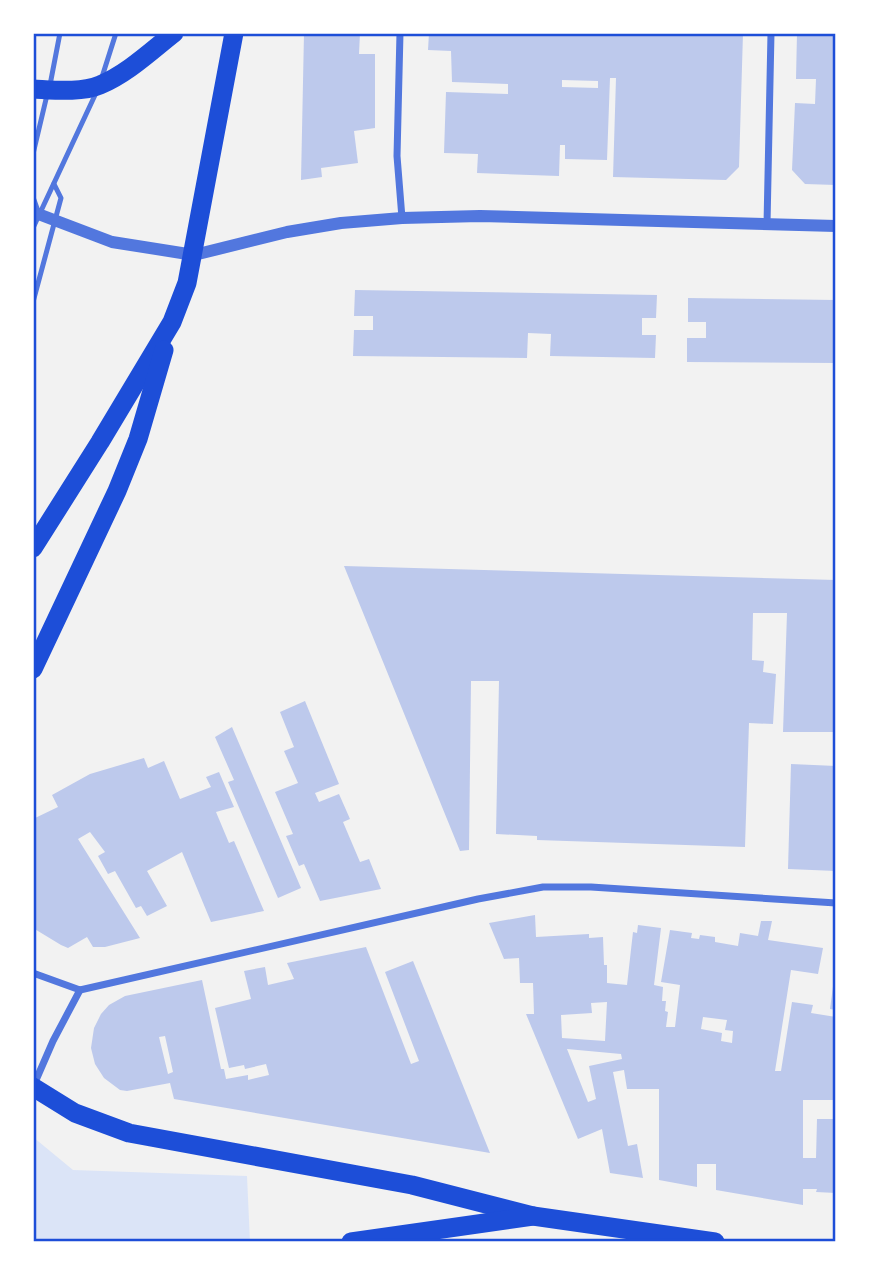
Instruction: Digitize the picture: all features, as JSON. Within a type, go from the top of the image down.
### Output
[{"type":"highway","points":[[41,90],[99,85],[137,62],[174,33]]},
{"type":"highway","points":[[33,669],[117,491],[138,439],[194,255],[234,33]]},
{"type":"highway","points":[[33,548],[172,322]]},
{"type":"highway","points":[[33,1087],[75,1113],[130,1133],[412,1185],[533,1216],[715,1242]]},
{"type":"highway","points":[[351,1242],[533,1216]]},
{"type":"street","points":[[400,33],[397,156],[402,218]]},
{"type":"street","points":[[767,224],[771,33]]},
{"type":"street","points":[[36,213],[112,242],[194,255],[287,232],[341,223],[402,218],[480,216],[836,226]]},
{"type":"street","points":[[33,973],[80,990],[478,899],[543,887],[591,887],[836,903]]},
{"type":"street","points":[[33,1087],[52,1041],[80,990]]},
{"type":"lane","points":[[33,155],[41,90],[60,33]]},
{"type":"lane","points":[[33,228],[36,213],[54,184],[99,85],[116,33]]},
{"type":"lane","points":[[33,302],[61,198],[54,184]]},
{"type":"lane","points":[[33,197],[36,213]]},
{"type":"shaded area","points":[[33,1137],[73,1170],[247,1176],[250,1242],[33,1242]]},
{"type":"building","points":[[304,33],[360,33],[359,54],[375,54],[375,128],[354,131],[358,163],[321,168],[322,177],[301,180]]},
{"type":"building","points":[[429,33],[743,33],[739,167],[726,180],[613,177],[616,78],[610,78],[607,160],[565,159],[565,145],[560,145],[559,176],[477,173],[478,154],[444,153],[446,92],[508,94],[508,84],[452,82],[451,51],[428,50]],"holes":[[[562,80],[598,81],[598,88],[562,87]]]},
{"type":"building","points":[[797,33],[836,33],[836,185],[805,184],[792,170],[795,103],[815,104],[816,79],[796,79]]},
{"type":"building","points":[[355,290],[657,295],[656,318],[642,318],[642,335],[656,335],[655,358],[550,356],[551,334],[528,333],[527,358],[353,356],[354,330],[373,330],[373,316],[354,316]]},
{"type":"building","points":[[688,298],[836,300],[836,363],[687,362],[687,338],[706,338],[706,322],[688,322]]},
{"type":"building","points":[[344,566],[836,580],[836,732],[783,732],[787,613],[753,613],[752,660],[764,661],[763,672],[776,674],[773,724],[749,723],[745,847],[537,840],[537,836],[496,834],[499,681],[471,681],[469,850],[460,851]]},
{"type":"building","points":[[305,701],[339,784],[315,793],[319,802],[339,794],[350,819],[343,822],[360,862],[369,859],[381,889],[320,901],[304,864],[299,866],[286,836],[293,834],[275,792],[298,783],[284,751],[294,747],[280,712]]},
{"type":"building","points":[[232,727],[301,888],[278,898],[228,782],[234,780],[215,737]]},
{"type":"building","points":[[144,758],[148,768],[164,761],[180,799],[211,787],[206,777],[219,772],[234,807],[216,812],[229,843],[234,841],[264,911],[211,922],[182,852],[147,871],[167,906],[147,916],[141,906],[136,908],[115,871],[108,874],[98,856],[105,852],[90,832],[78,839],[140,938],[105,947],[93,947],[87,937],[68,948],[33,928],[33,819],[58,807],[52,795],[90,774]]},
{"type":"building","points":[[791,764],[836,766],[836,871],[788,869]]},
{"type":"building","points":[[535,915],[536,937],[589,934],[589,938],[603,937],[607,983],[627,985],[633,932],[637,933],[638,925],[661,928],[654,985],[663,987],[662,1001],[666,1001],[665,1011],[668,1012],[666,1027],[675,1027],[680,985],[661,982],[670,930],[692,933],[691,938],[699,939],[700,935],[715,937],[715,942],[738,946],[740,933],[758,936],[761,921],[772,921],[768,940],[823,948],[818,974],[791,970],[775,1071],[781,1071],[792,1002],[813,1005],[811,1013],[836,1017],[836,1100],[803,1100],[803,1158],[816,1158],[817,1119],[836,1119],[836,1193],[803,1189],[803,1205],[716,1190],[716,1164],[697,1164],[697,1187],[659,1180],[659,1089],[627,1089],[624,1070],[613,1072],[628,1146],[637,1144],[643,1178],[610,1173],[602,1129],[578,1139],[526,1014],[534,1014],[533,983],[520,983],[519,958],[504,959],[489,923]],"holes":[[[607,1002],[605,1041],[562,1038],[561,1015],[592,1013],[591,1003]],[[703,1017],[727,1020],[725,1030],[733,1031],[732,1043],[721,1041],[722,1033],[701,1029]],[[567,1049],[621,1054],[622,1059],[589,1066],[596,1099],[588,1102]]]},
{"type":"building","points":[[366,947],[411,1064],[419,1061],[385,972],[413,961],[490,1153],[174,1099],[170,1083],[120,1090],[104,1078],[95,1064],[91,1048],[94,1028],[109,1005],[125,996],[202,980],[221,1069],[224,1069],[226,1079],[248,1075],[248,1080],[269,1075],[266,1064],[245,1069],[244,1065],[229,1068],[215,1008],[251,999],[244,971],[265,967],[268,985],[294,979],[287,963]],"holes":[[[165,1036],[173,1072],[168,1074],[159,1037]]]},
{"type":"building","points":[[836,979],[836,1010],[830,1009]]}]
